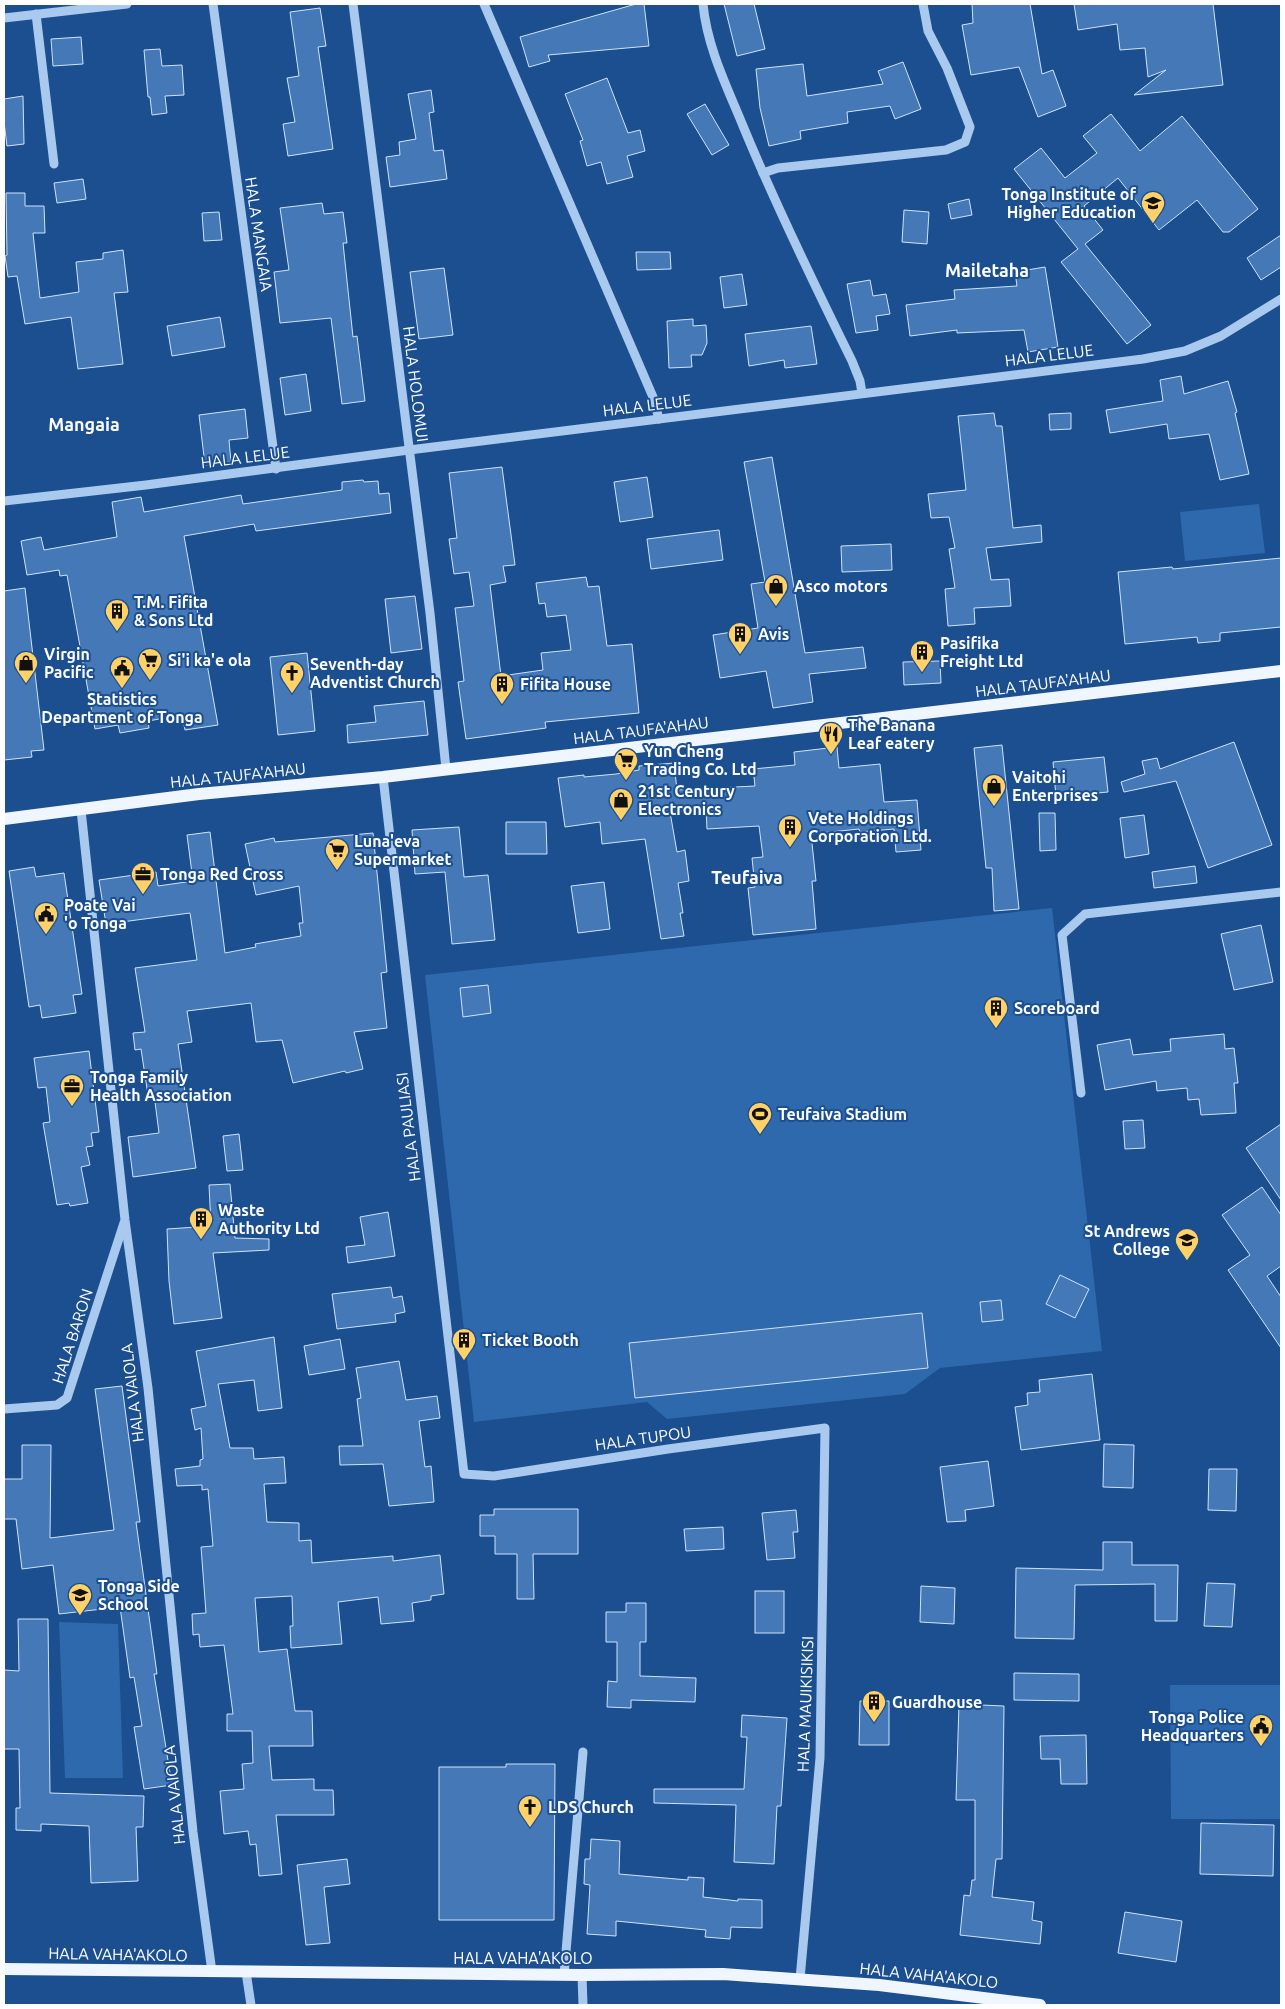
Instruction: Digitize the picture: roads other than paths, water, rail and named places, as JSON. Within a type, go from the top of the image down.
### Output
[{"type":"main road","name":"HALA TAUFA'AHAU","points":[[4,819],[199,794],[446,769],[1281,672]]},
{"type":"main road","name":"HALA VAHA'AKOLO","points":[[4,1969],[582,1975],[722,1974],[879,1985],[1004,2003],[1040,2005]]},
{"type":"street","points":[[4,18],[127,4]]},
{"type":"street","name":"HALA MANGAIA","points":[[213,4],[276,468]]},
{"type":"street","name":"HALA HOLOMUI","points":[[353,4],[430,613],[446,769]]},
{"type":"street","points":[[484,4],[653,397],[659,419]]},
{"type":"street","points":[[703,4],[708,36],[762,173],[852,361],[860,381],[862,393]]},
{"type":"street","points":[[762,173],[778,168],[946,150],[965,142],[970,127],[951,77],[928,31],[923,4]]},
{"type":"street","points":[[36,14],[54,164]]},
{"type":"street","name":"HALA LELUE","points":[[4,501],[1143,358],[1185,351],[1221,336],[1281,299]]},
{"type":"street","name":"HALA PAULIASI","points":[[383,776],[464,1474]]},
{"type":"street","name":"HALA VAIOLA","points":[[81,810],[125,1220],[148,1388],[193,1832],[212,1972]]},
{"type":"street","points":[[1081,1093],[1062,935],[1084,914],[1281,892]]},
{"type":"street","name":"HALA BARON","points":[[4,1409],[57,1405],[67,1398],[125,1220]]},
{"type":"street","name":"HALA TUPOU","points":[[464,1474],[494,1476],[668,1449],[825,1428]]},
{"type":"street","name":"HALA MAUIKISIKISI","points":[[800,1979],[820,1758],[825,1428]]},
{"type":"street","points":[[564,1974],[583,1752]]},
{"type":"street","points":[[246,1972],[252,2005]]},
{"type":"street","points":[[582,1975],[583,2005]]},
{"type":"place","name":"Tonga Institute of Higher Education","points":[[1153,224]]},
{"type":"place","name":"Asco motors","points":[[776,607]]},
{"type":"place","name":"T.M. Fifita & Sons Ltd","points":[[117,632]]},
{"type":"place","name":"Avis","points":[[740,655]]},
{"type":"place","name":"Pasifika Freight Ltd","points":[[922,673]]},
{"type":"place","name":"Si'i ka'e ola","points":[[150,681]]},
{"type":"place","name":"Virgin Pacific","points":[[26,684]]},
{"type":"place","name":"Statistics Department of Tonga","points":[[122,689]]},
{"type":"place","name":"Seventh-day Adventist Church","points":[[292,694]]},
{"type":"place","name":"Fifita House","points":[[502,705]]},
{"type":"place","name":"The Banana Leaf eatery","points":[[831,755]]},
{"type":"place","name":"Yun Cheng Trading Co. Ltd","points":[[626,781]]},
{"type":"place","name":"Vaitohi Enterprises","points":[[994,807]]},
{"type":"place","name":"21st Century Electronics","points":[[621,821]]},
{"type":"place","name":"Vete Holdings Corporation Ltd.","points":[[790,848]]},
{"type":"place","name":"Luna'eva Supermarket","points":[[337,871]]},
{"type":"place","name":"Tonga Red Cross","points":[[143,895]]},
{"type":"place","name":"Poate Vai 'o Tonga","points":[[46,935]]},
{"type":"place","name":"Scoreboard","points":[[996,1029]]},
{"type":"place","name":"Tonga Family Health Association","points":[[72,1107]]},
{"type":"place","name":"Teufaiva Stadium","points":[[760,1135]]},
{"type":"place","name":"Waste Authority Ltd","points":[[201,1240]]},
{"type":"place","name":"St Andrews College","points":[[1187,1261]]},
{"type":"place","name":"Ticket Booth","points":[[464,1361]]},
{"type":"place","name":"Tonga Side School","points":[[80,1616]]},
{"type":"place","name":"Guardhouse","points":[[874,1723]]},
{"type":"place","name":"Tonga Police Headquarters","points":[[1261,1747]]},
{"type":"place","name":"LDS Church","points":[[530,1828]]},
{"type":"district","name":"Mailetaha","points":[[987,270]]},
{"type":"district","name":"Mangaia","points":[[84,424]]},
{"type":"district","name":"Teufaiva","points":[[747,877]]}]
